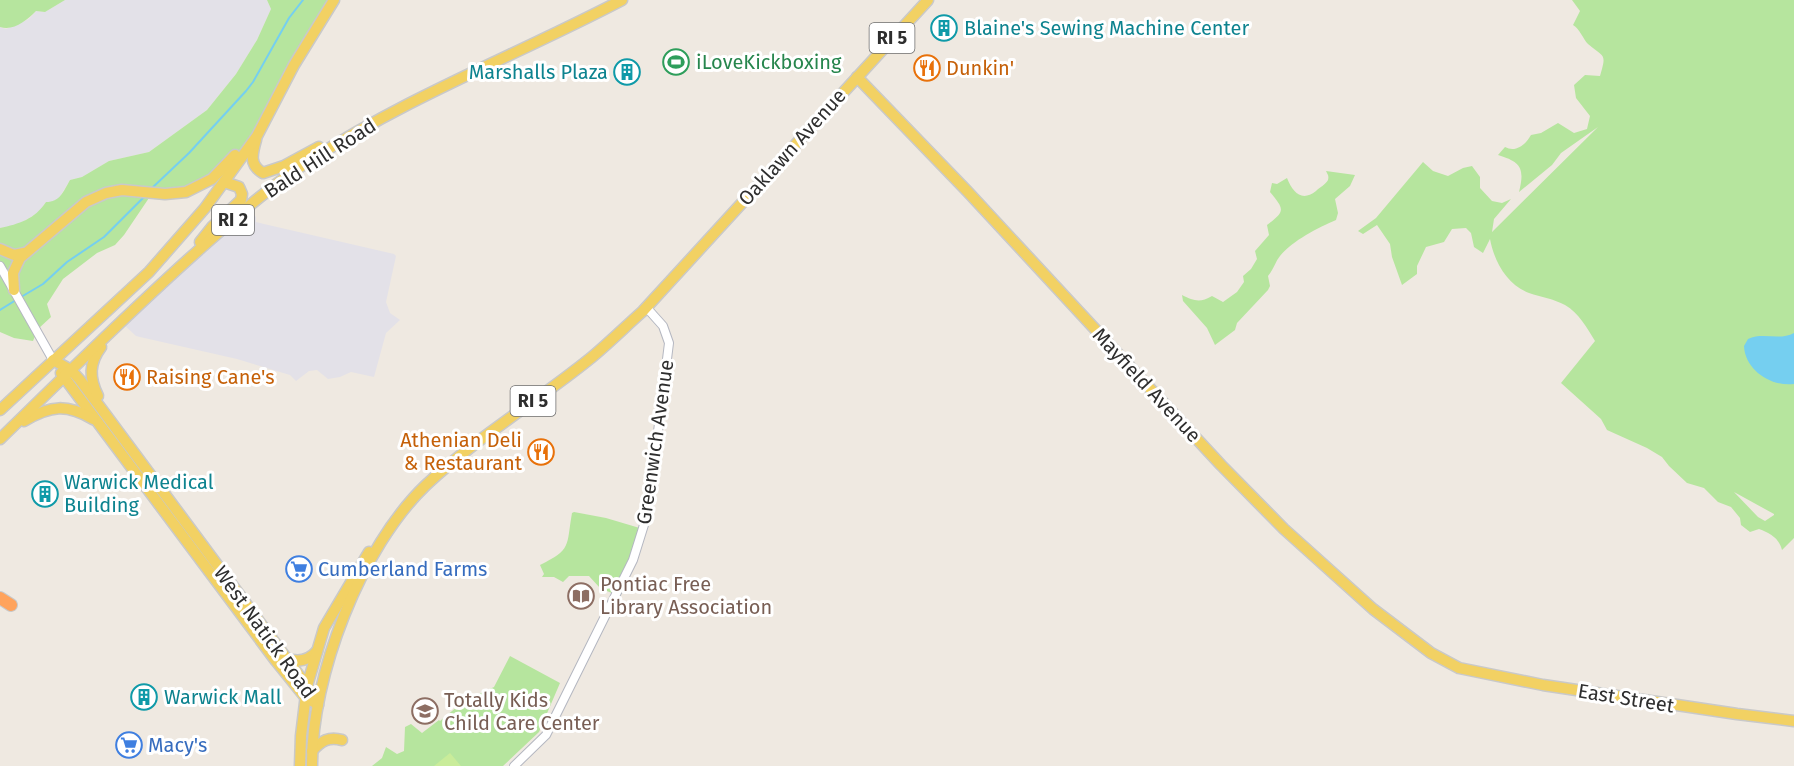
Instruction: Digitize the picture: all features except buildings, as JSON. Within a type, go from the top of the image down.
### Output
[{"type":"highway","points":[[0,598],[11,605]]},
{"type":"main road","name":"RI 2","points":[[0,410],[148,272],[205,208],[257,136],[294,65],[334,0]]},
{"type":"main road","name":"Bald Hill Road","points":[[0,439],[179,268],[257,198],[310,160],[417,99],[622,0]]},
{"type":"main road","name":"Oaklawn Avenue","points":[[646,307],[928,0]]},
{"type":"main road","name":"Mayfield Avenue","points":[[857,77],[1221,465],[1284,529],[1373,609],[1431,653],[1460,668]]},
{"type":"main road","points":[[257,136],[252,161],[258,171],[267,173],[374,118],[417,99]]},
{"type":"main road","points":[[15,292],[13,273],[24,253],[74,211],[93,198],[122,190],[172,193],[186,192],[200,186],[225,168],[265,120]]},
{"type":"main road","points":[[179,268],[212,227],[241,200],[242,194],[239,187],[224,182]]},
{"type":"main road","points":[[0,249],[14,255],[24,253]]},
{"type":"main road","name":"RI 5","points":[[312,766],[311,751],[318,705],[331,650],[361,579],[398,518],[432,480],[453,461],[594,356],[646,307]]},
{"type":"main road","points":[[117,430],[94,389],[91,369],[95,355],[130,313]]},
{"type":"main road","name":"West Natick Road","points":[[53,360],[67,373],[80,380],[286,658],[306,692]]},
{"type":"main road","name":"West Natick Road","points":[[67,373],[96,421],[318,705]]},
{"type":"main road","points":[[11,428],[31,417],[64,407],[80,412],[96,421]]},
{"type":"main road","name":"RI 5","points":[[300,766],[306,692],[324,628],[370,549],[386,535]]},
{"type":"main road","points":[[286,658],[295,662],[304,660],[317,651]]},
{"type":"main road","name":"East Street","points":[[1460,668],[1543,686],[1794,721]]},
{"type":"main road","points":[[311,751],[327,739],[342,740]]},
{"type":"street","name":"West Natick Road","points":[[0,266],[53,360]]},
{"type":"street","name":"Greenwich Avenue","points":[[514,766],[546,735],[633,560],[648,512],[669,343],[663,326],[646,307]]},
{"type":"shaded area","points":[[65,0],[267,0],[271,9],[257,40],[236,74],[207,110],[149,152],[109,161],[82,177],[70,180],[54,202],[46,202],[39,212],[16,226],[0,228],[0,27],[6,29],[29,19],[36,11],[45,12]]},
{"type":"shaded area","points":[[248,209],[256,217],[256,222],[396,256],[386,302],[390,313],[400,320],[386,333],[374,377],[351,372],[328,379],[317,370],[309,371],[296,381],[290,375],[237,359],[136,336],[122,323]]},
{"type":"green space","points":[[0,0],[65,0],[45,12],[36,11],[20,24],[5,28],[0,27]]},
{"type":"green space","points":[[267,0],[334,0],[255,133],[224,170],[200,187],[151,195],[115,245],[97,253],[63,279],[47,304],[51,317],[38,329],[33,341],[14,338],[0,332],[0,228],[32,217],[46,202],[58,198],[70,180],[82,177],[109,161],[149,152],[207,110],[236,74],[257,40],[271,9]]},
{"type":"green space","points":[[1572,0],[1794,0],[1794,538],[1782,550],[1774,536],[1759,529],[1750,532],[1741,525],[1740,518],[1731,507],[1718,502],[1704,488],[1687,483],[1662,457],[1607,430],[1601,419],[1561,383],[1595,341],[1570,308],[1529,293],[1514,284],[1498,264],[1490,239],[1483,253],[1474,247],[1471,233],[1466,228],[1452,229],[1444,242],[1426,247],[1417,266],[1417,274],[1402,285],[1390,244],[1377,225],[1363,234],[1358,231],[1376,218],[1423,162],[1433,171],[1448,176],[1472,166],[1480,177],[1480,188],[1492,201],[1502,203],[1511,199],[1494,219],[1492,232],[1598,127],[1561,153],[1552,165],[1519,192],[1521,172],[1519,167],[1512,160],[1498,155],[1505,147],[1513,149],[1520,147],[1531,135],[1541,133],[1558,123],[1574,133],[1587,129],[1590,116],[1576,98],[1574,85],[1585,75],[1600,76],[1603,56],[1588,44],[1573,25],[1580,11]],"holes":[[[1734,492],[1774,514],[1765,521],[1758,517]]]},
{"type":"green space","points":[[1326,171],[1355,175],[1350,186],[1335,199],[1338,213],[1336,220],[1306,235],[1285,250],[1268,276],[1270,286],[1268,290],[1237,323],[1235,330],[1215,345],[1207,328],[1183,301],[1182,295],[1197,300],[1204,300],[1212,296],[1223,302],[1237,292],[1244,282],[1243,276],[1257,259],[1255,251],[1269,235],[1267,225],[1281,210],[1270,192],[1272,183],[1277,184],[1287,178],[1295,192],[1306,196],[1316,191],[1328,180]]},
{"type":"green space","points":[[574,512],[606,518],[643,529],[614,594],[600,588],[589,576],[569,576],[563,582],[554,577],[542,577],[544,574],[540,565],[558,555],[566,546]]},
{"type":"green space","points":[[510,656],[560,683],[539,732],[503,766],[372,766],[382,758],[386,747],[397,754],[404,751],[405,727],[411,724],[422,733],[464,701],[494,687]]},
{"type":"green space","points":[[450,753],[461,766],[434,766]]},
{"type":"water","points":[[1794,333],[1794,384],[1768,380],[1754,369],[1745,355],[1744,346],[1748,339]]},
{"type":"waterway","points":[[152,188],[189,153],[246,91],[289,18],[303,0]]},
{"type":"waterway","points":[[21,297],[43,284],[67,262],[104,237],[144,197]]},
{"type":"waterway","points":[[0,310],[16,300]]},
{"type":"place","name":"Blaine's Sewing Machine Center","points":[[944,28]]},
{"type":"place","name":"iLoveKickboxing","points":[[676,62]]},
{"type":"place","name":"Dunkin'","points":[[927,68]]},
{"type":"place","name":"Marshalls Plaza","points":[[627,72]]},
{"type":"place","name":"Raising Cane's","points":[[127,377]]},
{"type":"place","name":"Athenian Deli & Restaurant","points":[[541,452]]},
{"type":"place","name":"Warwick Medical Building","points":[[45,494]]},
{"type":"place","name":"Cumberland Farms","points":[[299,569]]},
{"type":"place","name":"Pontiac Free Library Association","points":[[581,596]]},
{"type":"place","name":"Warwick Mall","points":[[144,697]]},
{"type":"place","name":"Totally Kids Child Care Center","points":[[425,711]]},
{"type":"place","name":"Macy's","points":[[129,745]]}]
